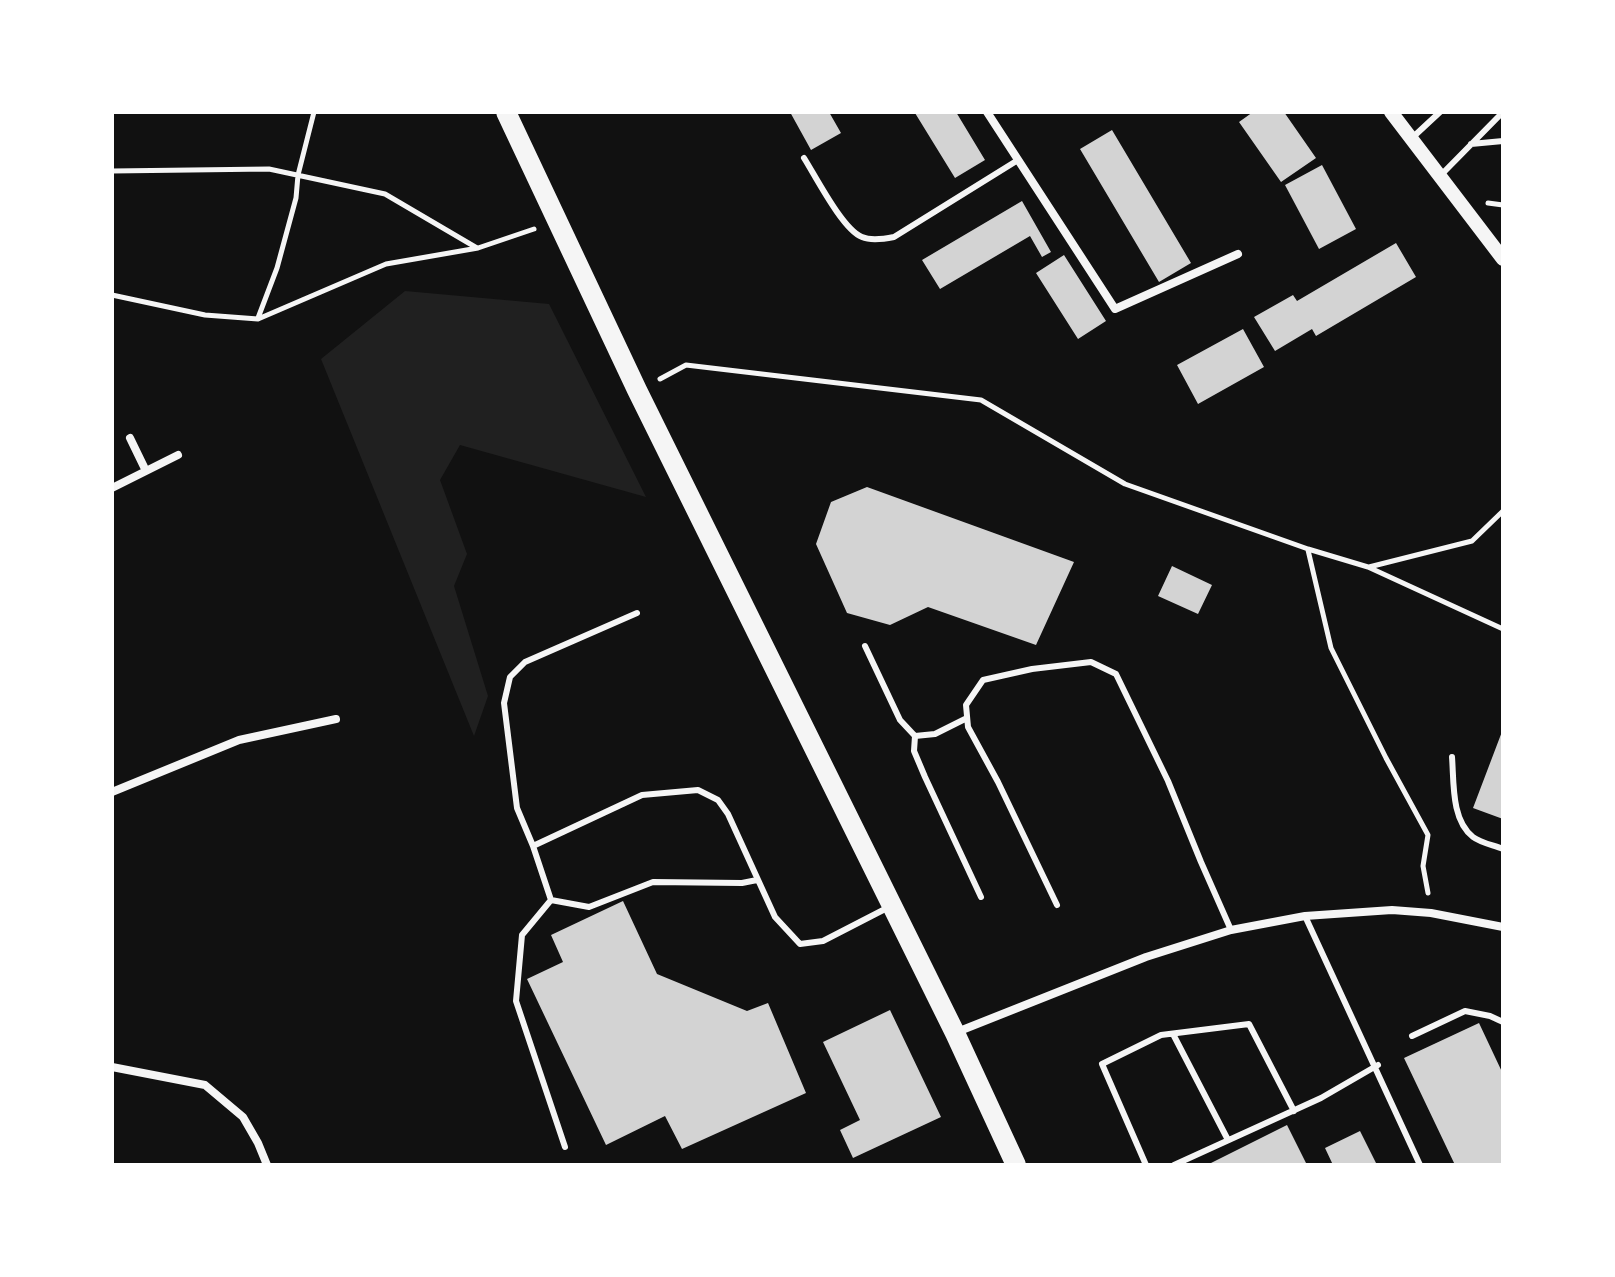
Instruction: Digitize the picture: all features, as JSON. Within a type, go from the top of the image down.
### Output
[{"type":"main road","points":[[506,112],[637,390],[955,1033],[1016,1165]]},
{"type":"street","points":[[987,112],[1115,309],[1238,254]]},
{"type":"street","points":[[1391,112],[1503,259]]},
{"type":"street","points":[[130,438],[146,471]]},
{"type":"street","points":[[112,488],[178,455]]},
{"type":"street","points":[[112,792],[239,740],[336,719]]},
{"type":"street","points":[[955,1033],[1146,957],[1231,930],[1305,916],[1392,910],[1431,913],[1503,927]]},
{"type":"street","points":[[112,1067],[205,1085],[243,1117],[267,1165]]},
{"type":"lane","points":[[1412,138],[1440,112]]},
{"type":"lane","points":[[1440,176],[1503,112]]},
{"type":"lane","points":[[1471,144],[1503,141]]},
{"type":"lane","points":[[804,158],[848,229],[863,238],[879,239],[894,237],[1018,160]]},
{"type":"lane","points":[[551,900],[517,808],[504,703],[510,677],[525,662],[637,613]]},
{"type":"lane","points":[[865,646],[900,720],[915,736],[914,751],[981,897]]},
{"type":"lane","points":[[1057,905],[968,727],[966,705],[983,680],[1032,669],[1091,662],[1116,674],[1168,781],[1231,930]]},
{"type":"lane","points":[[915,736],[935,734],[967,718]]},
{"type":"lane","points":[[1452,757],[1457,813],[1470,834],[1503,849]]},
{"type":"lane","points":[[533,846],[642,795],[698,790],[718,800],[728,814],[775,917],[800,944],[823,941],[892,905]]},
{"type":"lane","points":[[551,900],[589,907],[653,882],[742,883],[757,880]]},
{"type":"lane","points":[[551,900],[522,935],[516,1001],[565,1147]]},
{"type":"lane","points":[[1305,916],[1420,1165]]},
{"type":"lane","points":[[1412,1036],[1465,1011],[1503,1022]]},
{"type":"lane","points":[[1146,1165],[1102,1064],[1161,1035],[1249,1024],[1294,1111]]},
{"type":"lane","points":[[1173,1034],[1228,1140]]},
{"type":"lane","points":[[1174,1165],[1321,1098],[1376,1066]]},
{"type":"path","points":[[258,319],[277,268],[296,198],[298,175],[314,112]]},
{"type":"path","points":[[112,171],[269,169],[298,175],[385,194],[478,248]]},
{"type":"path","points":[[112,295],[205,315],[258,319],[386,264],[478,248],[557,221]]},
{"type":"path","points":[[686,365],[981,400],[1125,484],[1368,567],[1503,629]]},
{"type":"path","points":[[1368,567],[1472,541],[1503,511]]},
{"type":"path","points":[[1308,549],[1331,648],[1428,835],[1423,866],[1431,913]]},
{"type":"shaded area","points":[[405,291],[549,304],[646,497],[460,445],[440,480],[467,554],[454,586],[488,696],[474,736],[321,359]]},
{"type":"building","points":[[790,112],[829,112],[841,133],[811,150]]},
{"type":"building","points":[[917,112],[956,112],[985,160],[955,178]]},
{"type":"building","points":[[1253,112],[1284,112],[1316,158],[1281,182],[1239,122]]},
{"type":"building","points":[[1112,130],[1191,263],[1159,282],[1080,149]]},
{"type":"building","points":[[1322,165],[1356,229],[1319,249],[1285,185]]},
{"type":"building","points":[[1022,201],[1051,252],[1042,257],[1030,236],[940,289],[922,260]]},
{"type":"building","points":[[1396,243],[1416,277],[1316,336],[1312,329],[1275,351],[1254,317],[1293,295],[1297,301]]},
{"type":"building","points":[[1064,255],[1106,321],[1078,339],[1036,273]]},
{"type":"building","points":[[1243,329],[1264,367],[1198,404],[1177,365]]},
{"type":"building","points":[[867,487],[1074,562],[1036,645],[928,607],[890,625],[847,613],[816,544],[831,502]]},
{"type":"building","points":[[1172,566],[1212,585],[1198,614],[1158,596]]},
{"type":"building","points":[[1503,729],[1503,819],[1473,808]]},
{"type":"building","points":[[623,901],[657,974],[747,1011],[768,1003],[806,1093],[682,1149],[665,1116],[606,1145],[527,979],[563,962],[551,935]]},
{"type":"building","points":[[890,1010],[941,1117],[853,1158],[840,1130],[860,1120],[823,1042]]},
{"type":"building","points":[[1479,1023],[1503,1074],[1503,1165],[1455,1165],[1404,1058]]},
{"type":"building","points":[[1287,1125],[1307,1165],[1207,1165]]},
{"type":"building","points":[[1360,1131],[1377,1165],[1333,1165],[1325,1148]]}]
